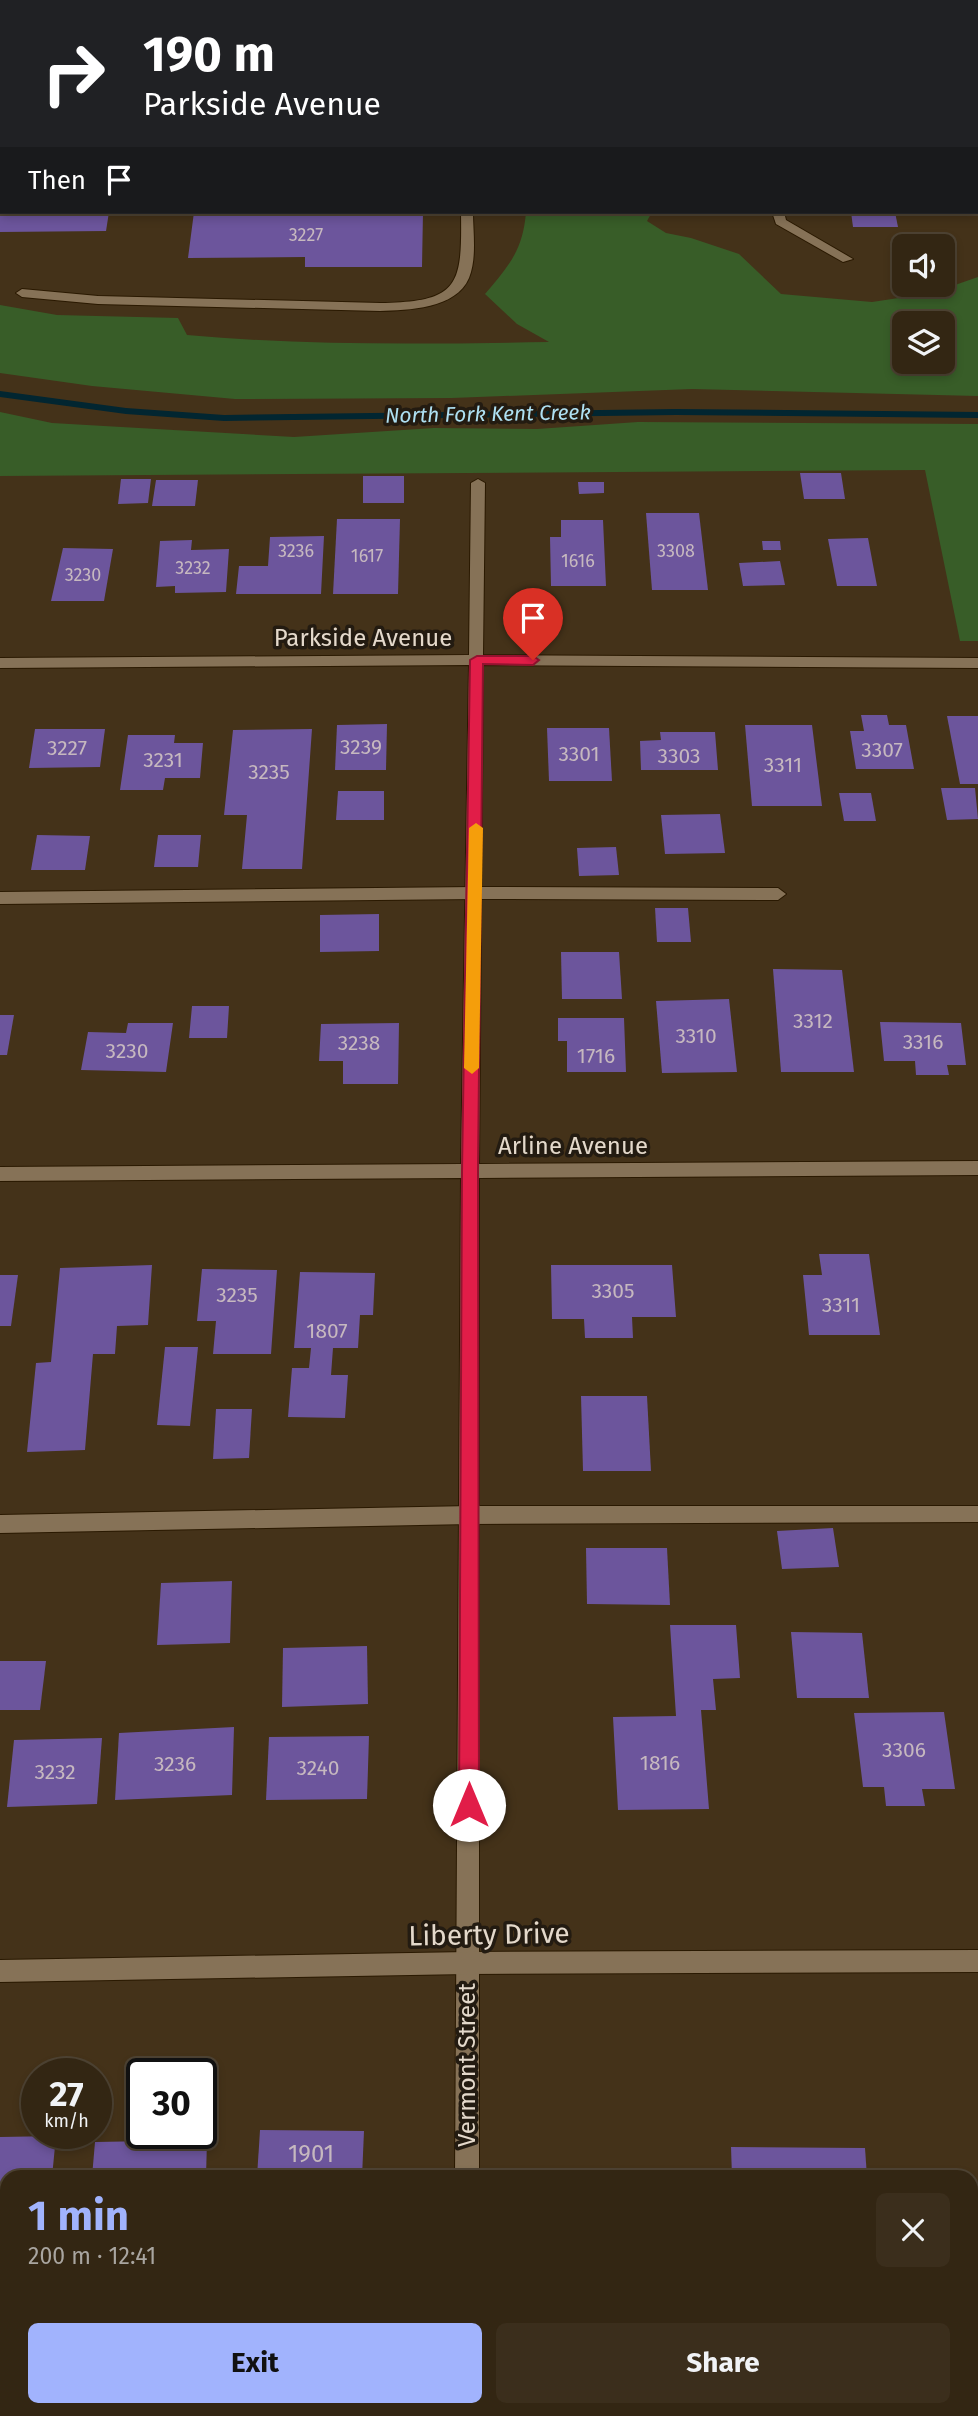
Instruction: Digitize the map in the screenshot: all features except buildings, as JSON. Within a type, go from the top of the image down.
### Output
[{"type":"street","points":[[22,293],[98,300],[380,307],[412,305],[447,294],[462,281],[466,262],[467,214]]},
{"type":"street","points":[[778,214],[780,222],[847,259]]},
{"type":"street","name":"Vermont Street","points":[[467,2170],[470,1171],[478,483]]},
{"type":"street","name":"Parkside Avenue","points":[[0,663],[477,660],[978,663]]},
{"type":"street","points":[[0,898],[475,893],[778,894]]},
{"type":"street","name":"Arline Avenue","points":[[0,1174],[978,1168]]},
{"type":"street","points":[[0,1524],[471,1515],[978,1514]]},
{"type":"street","name":"Liberty Drive","points":[[0,1971],[468,1963],[978,1961]]},
{"type":"green space","points":[[526,214],[651,214],[647,221],[666,233],[691,238],[739,254],[781,294],[872,302],[905,297],[955,297],[955,285],[978,277],[978,396],[692,389],[452,398],[235,399],[92,386],[0,373],[0,305],[57,315],[178,318],[187,335],[232,339],[368,343],[549,342],[517,324],[485,294],[501,275],[518,247]]},
{"type":"green space","points":[[0,412],[52,423],[294,437],[434,428],[537,429],[638,422],[978,424],[978,641],[960,641],[925,470],[0,476]]},
{"type":"waterway","name":"North Fork Kent Creek","points":[[0,394],[126,411],[224,418],[676,412],[978,415]]},
{"type":"slow traffic","points":[[472,1068],[476,828]]},
{"type":"route","points":[[469,1805],[470,1171],[477,660],[533,660]]}]
